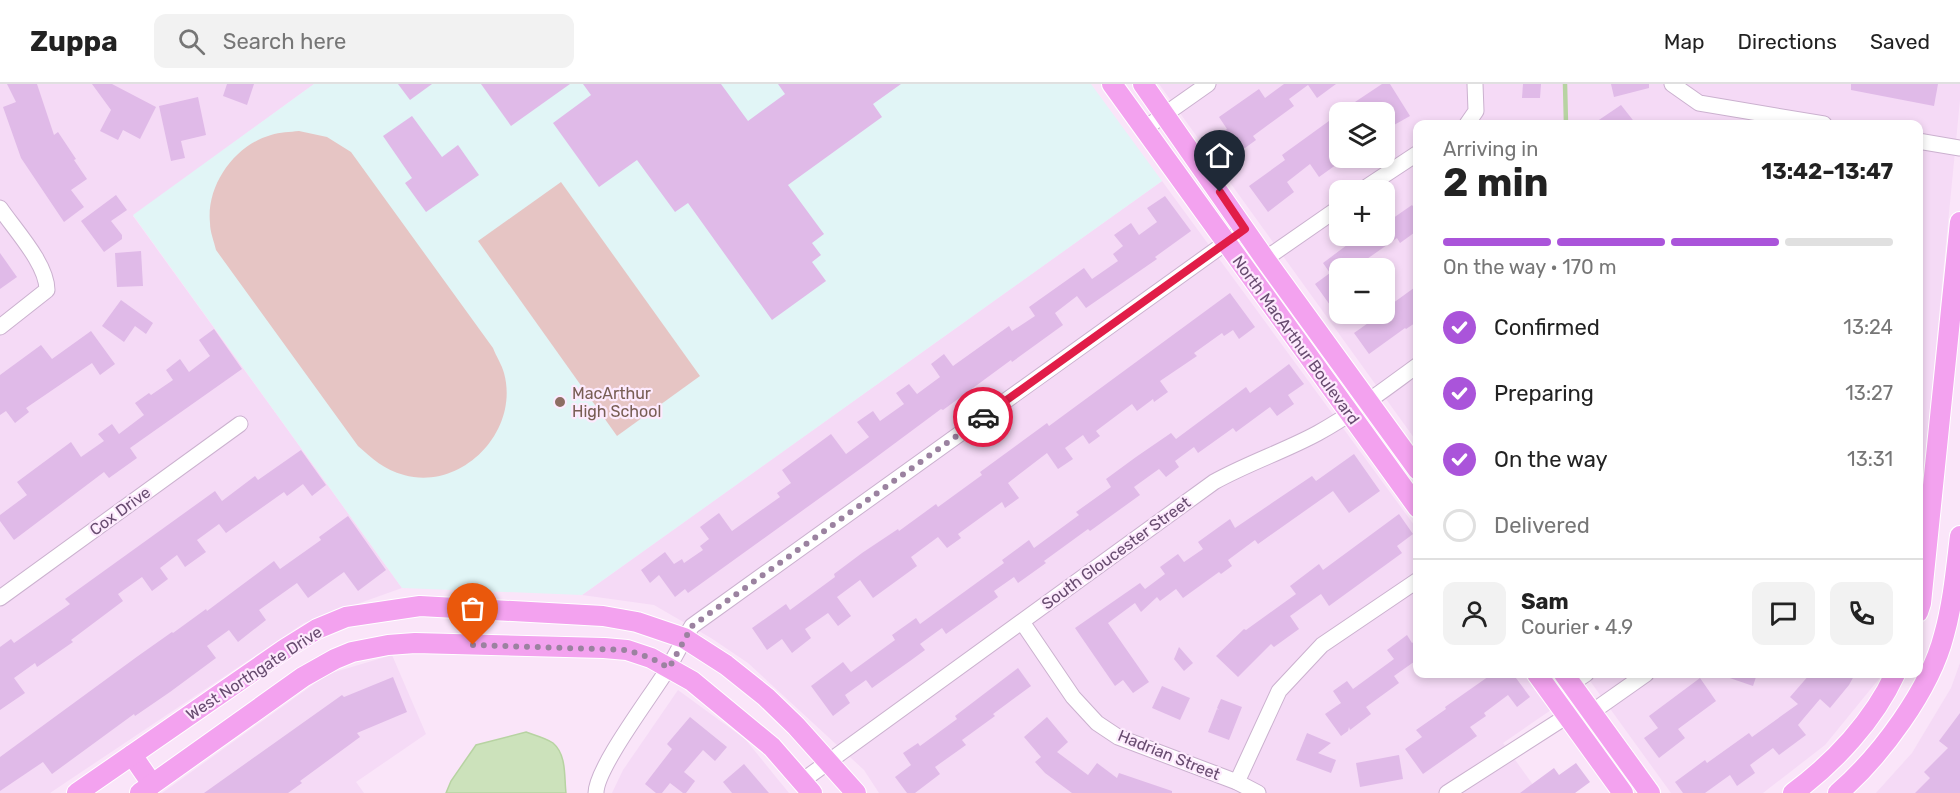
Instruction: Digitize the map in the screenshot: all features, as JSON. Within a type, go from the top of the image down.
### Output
[{"type":"main road","name":"North MacArthur Boulevard","points":[[1112,84],[1413,501]]},
{"type":"main road","name":"North MacArthur Boulevard","points":[[1143,84],[1265,259],[1413,463]]},
{"type":"main road","points":[[1923,588],[1960,222]]},
{"type":"main road","points":[[1838,793],[1860,774],[1882,747],[1921,688],[1932,666],[1944,638],[1952,599],[1960,536]]},
{"type":"main road","name":"West Northgate Drive","points":[[77,793],[317,629],[346,617],[420,606],[603,616],[637,622],[684,638],[726,665],[766,697],[796,726],[855,793]]},
{"type":"main road","name":"West Northgate Drive","points":[[146,789],[303,677],[335,659],[352,652],[388,645],[415,643],[604,648],[627,650],[651,658],[692,681],[772,747],[807,787]]},
{"type":"main road","points":[[1540,678],[1623,793]]},
{"type":"main road","points":[[1574,678],[1588,707],[1650,793]]},
{"type":"main road","points":[[1793,793],[1838,754],[1867,720],[1893,678]]},
{"type":"main road","points":[[1567,716],[1588,707]]},
{"type":"main road","points":[[132,755],[146,789]]},
{"type":"street","points":[[1144,129],[1208,84]]},
{"type":"street","points":[[1470,120],[1476,111],[1475,84]]},
{"type":"street","points":[[1672,84],[1699,104],[1799,120]]},
{"type":"street","points":[[1923,142],[1960,148]]},
{"type":"street","points":[[1377,180],[1413,156]]},
{"type":"street","points":[[0,208],[40,265],[47,281],[47,290],[25,310],[0,327]]},
{"type":"street","points":[[1265,259],[1329,215]]},
{"type":"street","points":[[596,793],[596,785],[607,764],[669,668],[692,626],[1245,229]]},
{"type":"street","name":"South Gloucester Street","points":[[807,787],[829,762],[1214,482],[1242,466],[1316,434],[1350,415],[1413,369]]},
{"type":"street","name":"Cox Drive","points":[[0,598],[240,424]]},
{"type":"street","points":[[1237,782],[1279,691],[1322,645],[1413,583]]},
{"type":"street","name":"Hadrian Street","points":[[1022,622],[1073,697],[1097,723],[1118,736],[1237,782],[1258,793]]},
{"type":"street","points":[[1588,707],[1639,678]]},
{"type":"street","points":[[1447,793],[1567,716]]},
{"type":"shaded area","points":[[0,84],[314,84],[133,216],[402,588],[304,623],[50,793],[0,793]]},
{"type":"shaded area","name":"MacArthur High School","points":[[314,84],[1091,84],[1162,181],[582,595],[402,588],[133,215]]},
{"type":"shaded area","points":[[1159,84],[1960,84],[1923,480],[1923,120],[1413,120],[1413,436],[1332,324],[1395,324],[1395,258],[1329,258],[1329,320]]},
{"type":"shaded area","points":[[299,131],[327,137],[351,152],[493,348],[502,367],[507,395],[503,416],[495,435],[482,452],[465,465],[446,474],[426,478],[397,473],[379,463],[358,446],[216,250],[211,230],[210,209],[218,181],[226,168],[235,157],[258,140],[274,134]]},
{"type":"shaded area","points":[[1162,181],[1413,524],[1413,678],[1527,678],[1551,710],[1503,743],[1539,793],[879,793],[864,770],[748,663],[711,638],[654,605],[582,595]]},
{"type":"shaded area","points":[[561,182],[700,376],[617,436],[478,241]]},
{"type":"shaded area","points":[[392,655],[426,734],[356,782],[364,793],[162,793],[328,674]]},
{"type":"shaded area","points":[[1960,663],[1960,793],[1876,793],[1912,753],[1951,688]]},
{"type":"shaded area","points":[[1588,678],[1880,678],[1825,745],[1763,793],[1671,793]]},
{"type":"shaded area","points":[[678,690],[745,739],[789,793],[612,793],[623,770]]},
{"type":"shaded area","points":[[526,732],[550,741],[561,754],[566,793],[446,793],[451,781],[476,745]]},
{"type":"building","points":[[7,84],[37,84],[54,135],[58,132],[87,179],[71,190],[84,207],[64,222],[21,158],[3,107],[16,102]]},
{"type":"building","points":[[92,84],[112,84],[156,107],[140,139],[123,130],[118,140],[100,131],[111,110]]},
{"type":"building","points":[[227,84],[254,84],[247,105],[223,96]]},
{"type":"building","points":[[398,84],[432,84],[410,100]]},
{"type":"building","points":[[481,84],[570,84],[511,126]]},
{"type":"building","points":[[583,84],[721,84],[748,121],[785,94],[778,84],[901,84],[873,104],[882,117],[788,185],[824,234],[812,243],[821,255],[812,262],[826,281],[772,320],[688,203],[675,212],[637,160],[599,187],[553,123],[591,95]]},
{"type":"building","points":[[1284,84],[1336,84],[1317,98],[1308,85],[1289,99],[1294,106],[1253,136],[1256,140],[1227,161],[1211,140],[1227,129],[1219,117],[1259,89],[1265,98]]},
{"type":"building","points":[[1382,84],[1390,84],[1410,116],[1395,124],[1395,102],[1355,102]]},
{"type":"building","points":[[1523,84],[1541,84],[1540,98],[1522,98]]},
{"type":"building","points":[[1611,84],[1649,84],[1649,88],[1614,97]]},
{"type":"building","points":[[1851,84],[1938,84],[1934,106],[1851,90]]},
{"type":"building","points":[[198,97],[206,135],[181,141],[185,158],[171,161],[159,106]]},
{"type":"building","points":[[1621,105],[1633,120],[1599,120]]},
{"type":"building","points":[[412,116],[442,157],[458,145],[479,175],[426,212],[405,183],[412,178],[383,136]]},
{"type":"building","points":[[1329,121],[1329,168],[1332,168],[1319,177],[1310,164],[1287,182],[1294,192],[1268,212],[1249,186],[1285,160],[1282,155]]},
{"type":"building","points":[[116,195],[127,210],[111,221],[122,235],[122,239],[104,252],[81,221]]},
{"type":"building","points":[[1165,196],[1191,231],[1155,257],[1157,259],[1086,308],[1077,296],[1055,313],[1063,325],[943,410],[941,409],[688,593],[685,589],[675,597],[659,575],[650,583],[641,570],[665,552],[674,564],[682,559],[684,563],[703,550],[700,546],[709,539],[700,527],[719,513],[732,531],[780,497],[777,493],[791,483],[782,470],[831,434],[846,454],[869,437],[857,422],[873,411],[880,421],[904,404],[896,393],[909,384],[917,394],[940,377],[931,364],[944,354],[953,366],[1009,326],[1012,331],[1035,316],[1029,307],[1084,268],[1092,279],[1118,261],[1113,254],[1123,246],[1114,235],[1131,223],[1139,235],[1157,222],[1147,208]]},
{"type":"building","points":[[1412,205],[1413,234],[1400,243],[1397,238],[1395,239],[1395,217]]},
{"type":"building","points":[[1346,246],[1386,246],[1368,258],[1330,258]]},
{"type":"building","points":[[141,251],[143,286],[117,287],[115,253]]},
{"type":"building","points":[[0,253],[17,277],[0,289]]},
{"type":"building","points":[[1329,258],[1329,272],[1323,263]]},
{"type":"building","points":[[1329,274],[1329,304],[1315,284]]},
{"type":"building","points":[[1413,289],[1413,324],[1369,354],[1354,333],[1367,324],[1395,324],[1395,302]]},
{"type":"building","points":[[1230,293],[1255,327],[1239,339],[1233,330],[1224,336],[1222,333],[1194,353],[1197,356],[1160,381],[1168,392],[1154,402],[1153,399],[1137,411],[1132,404],[1096,431],[1100,436],[1089,444],[1083,435],[1065,448],[1073,459],[1058,469],[1047,453],[1008,483],[1019,498],[1005,508],[1002,502],[958,534],[961,538],[947,548],[938,537],[911,557],[917,566],[873,598],[860,580],[837,597],[851,616],[838,626],[828,613],[805,629],[811,638],[792,653],[782,639],[767,650],[752,628],[786,604],[790,610],[835,577],[834,574],[862,553],[898,529],[899,531],[936,504],[938,507],[982,475],[980,472],[1047,423],[1049,426]]},
{"type":"building","points":[[121,300],[153,323],[146,334],[135,326],[124,342],[102,326]]},
{"type":"building","points":[[214,329],[242,369],[130,448],[137,458],[109,478],[104,472],[14,540],[0,521],[0,515],[27,495],[17,482],[71,442],[81,457],[104,441],[98,434],[112,424],[119,434],[144,415],[135,403],[173,380],[166,370],[180,359],[189,372],[210,356],[199,340]]},
{"type":"building","points":[[91,331],[115,364],[100,375],[92,363],[26,408],[29,412],[15,423],[6,411],[0,415],[0,375],[41,345],[52,359]]},
{"type":"building","points":[[1289,364],[1304,384],[1288,395],[1294,404],[1277,416],[1270,407],[1236,432],[1233,428],[1198,453],[1194,447],[1175,461],[1179,467],[1166,477],[1159,469],[1134,487],[1140,495],[1090,531],[1088,529],[1018,583],[1014,577],[994,591],[998,597],[946,634],[942,628],[920,644],[925,650],[910,661],[872,688],[866,680],[845,695],[850,703],[833,716],[811,686],[843,662],[851,672],[895,640],[892,635],[916,618],[920,624],[1004,563],[1002,560],[1029,540],[1034,548],[1079,515],[1076,512],[1111,487],[1106,479],[1136,457],[1171,433],[1176,439],[1246,387],[1250,393]]},
{"type":"building","points":[[301,450],[326,485],[312,496],[303,484],[287,496],[284,492],[226,533],[219,524],[197,540],[206,552],[185,567],[177,555],[160,568],[168,579],[152,591],[142,577],[118,594],[123,601],[71,640],[73,642],[37,667],[35,663],[14,678],[25,693],[0,710],[0,647],[11,639],[14,643],[70,604],[65,599],[215,491],[222,501],[255,476],[258,480]]},
{"type":"building","points":[[1354,454],[1380,491],[1349,513],[1333,491],[1258,544],[1255,540],[1228,560],[1232,566],[1221,574],[1219,572],[1183,598],[1176,589],[1160,601],[1157,597],[1141,612],[1135,603],[1108,623],[1149,682],[1133,693],[1123,680],[1115,686],[1075,628],[1140,583],[1145,589],[1165,574],[1160,567],[1178,554],[1184,562],[1203,549],[1198,542],[1230,519],[1235,528],[1312,476],[1316,481]]},
{"type":"building","points":[[1399,514],[1413,534],[1397,546],[1402,553],[1329,606],[1321,594],[1290,616],[1299,629],[1274,647],[1271,644],[1238,677],[1216,656],[1244,629],[1246,630],[1296,594],[1290,586],[1319,564],[1323,570]]},
{"type":"building","points":[[348,516],[386,570],[358,591],[344,572],[308,598],[297,583],[259,610],[266,620],[238,642],[229,630],[207,646],[216,658],[170,692],[135,716],[134,714],[52,774],[43,762],[0,791],[0,757],[138,656],[206,609],[207,611],[274,561],[280,569],[321,540],[319,537]]},
{"type":"building","points":[[1407,635],[1413,642],[1413,663],[1394,676],[1399,683],[1366,707],[1371,714],[1350,730],[1349,727],[1348,731],[1341,736],[1325,714],[1341,703],[1333,691],[1347,681],[1353,689],[1394,659],[1387,650]]},
{"type":"building","points":[[1179,647],[1193,663],[1184,671],[1174,659]]},
{"type":"building","points":[[1018,668],[1031,686],[962,740],[966,745],[935,767],[940,774],[915,793],[907,793],[895,777],[911,765],[903,753],[918,743],[920,746],[957,719],[955,716]]},
{"type":"building","points":[[393,677],[407,712],[357,733],[360,737],[300,781],[302,783],[288,793],[204,793],[342,695],[344,697]]},
{"type":"building","points":[[1486,678],[1516,678],[1530,697],[1517,707],[1508,695],[1484,713],[1486,716],[1470,727],[1477,736],[1423,774],[1405,749],[1422,737],[1416,730],[1446,709],[1445,707]]},
{"type":"building","points":[[1700,678],[1716,701],[1678,729],[1685,738],[1659,758],[1644,738],[1658,728],[1649,716]]},
{"type":"building","points":[[1730,678],[1756,678],[1753,686]]},
{"type":"building","points":[[1807,678],[1853,678],[1830,708],[1820,699],[1798,725],[1806,735],[1779,755],[1773,748],[1750,765],[1755,773],[1737,786],[1730,775],[1705,793],[1683,793],[1675,782],[1705,760],[1707,763],[1749,733],[1752,737],[1798,704],[1790,697]]},
{"type":"building","points":[[1162,686],[1190,698],[1180,720],[1152,708]]},
{"type":"building","points":[[1221,699],[1242,707],[1229,740],[1208,732],[1217,709],[1219,710],[1217,708]]},
{"type":"building","points":[[1960,713],[1960,793],[1915,793],[1930,778],[1924,772],[1948,748],[1939,741]]},
{"type":"building","points":[[690,717],[727,747],[715,761],[703,750],[684,772],[695,781],[686,793],[670,783],[662,793],[656,793],[645,784],[672,749],[667,744]]},
{"type":"building","points":[[1047,717],[1068,742],[1057,752],[1088,775],[1097,763],[1117,778],[1119,773],[1172,791],[1172,793],[1072,793],[1045,773],[1035,762],[1041,757],[1024,737]]},
{"type":"building","points":[[1307,733],[1331,743],[1318,753],[1336,760],[1331,773],[1296,760]]},
{"type":"building","points":[[1399,755],[1403,779],[1360,787],[1356,763]]},
{"type":"building","points":[[1576,763],[1590,782],[1575,793],[1520,793],[1554,768],[1559,775]]},
{"type":"building","points":[[744,764],[769,793],[732,793],[723,782]]},
{"type":"waterway","points":[[1565,84],[1566,120]]},
{"type":"way so far","points":[[473,645],[627,650],[651,658],[669,668],[692,626],[983,417]]},
{"type":"place","name":"MacArthur High School","points":[[560,402]]},
{"type":"route","points":[[983,417],[1245,229],[1220,192]]}]
